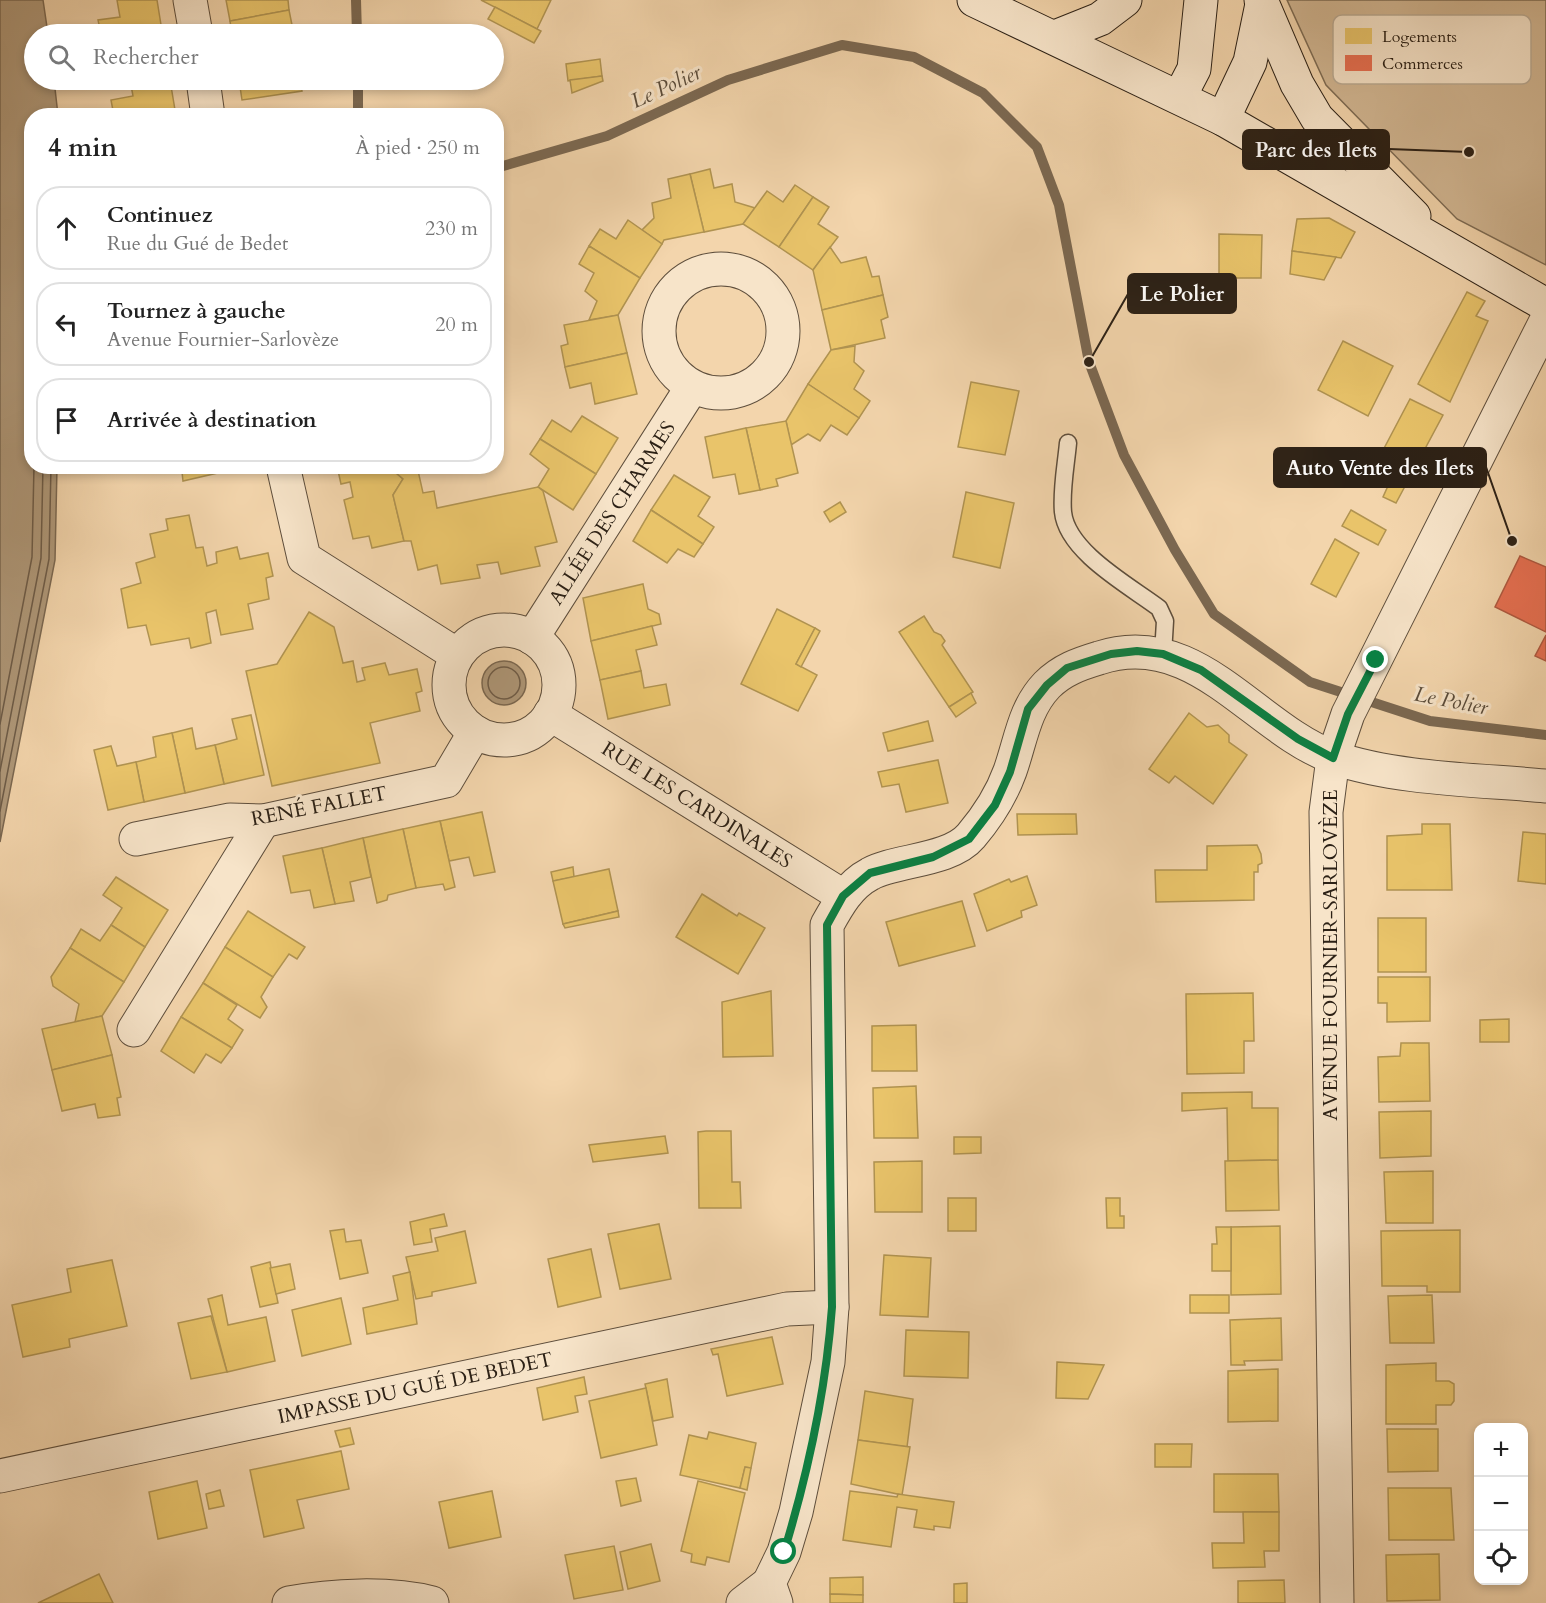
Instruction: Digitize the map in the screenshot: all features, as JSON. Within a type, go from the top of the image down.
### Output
[{"type":"street","points":[[190,0],[194,24]]},
{"type":"street","points":[[974,0],[1180,96],[1546,305]]},
{"type":"street","points":[[1055,38],[1100,19],[1125,0]]},
{"type":"street","points":[[1180,96],[1194,69],[1202,0]]},
{"type":"street","points":[[1223,119],[1250,62],[1262,2]]},
{"type":"street","points":[[1262,2],[1297,84],[1317,118],[1443,245]]},
{"type":"street","points":[[204,90],[207,108]]},
{"type":"street","name":"AVENUE FOURNIER-SARLOVÈZE","points":[[1337,1603],[1326,812],[1333,758],[1348,714],[1546,321]]},
{"type":"street","name":"ALLÉE DES CHARMES","points":[[532,638],[693,387]]},
{"type":"street","points":[[285,474],[304,558],[458,655]]},
{"type":"street","points":[[500,630],[516,632],[532,638],[545,649],[555,664],[559,681],[558,699],[550,714],[539,728],[525,736],[508,740],[490,738],[475,732],[461,721],[452,706],[448,688],[450,671],[458,655],[468,642],[483,634],[500,630]]},
{"type":"street","points":[[743,1603],[772,1593],[796,1512],[828,1362],[832,1307],[827,925],[843,896],[870,873],[933,857],[969,839],[995,805],[1010,772],[1028,709],[1047,685],[1067,668],[1111,654],[1137,651],[1163,654],[1201,670],[1298,739],[1333,758],[1374,769],[1546,786]]},
{"type":"street","name":"RUE LES CARDINALES","points":[[550,714],[843,896]]},
{"type":"street","name":"RENÉ FALLET","points":[[136,839],[230,820],[263,821],[446,781],[475,732]]},
{"type":"street","points":[[134,1030],[263,821]]},
{"type":"street","name":"IMPASSE DU GUÉ DE BEDET","points":[[0,1476],[787,1309],[832,1307]]},
{"type":"street","points":[[289,1603],[309,1599],[407,1596],[432,1603]]},
{"type":"lane","points":[[1068,443],[1063,513],[1070,533],[1082,550],[1159,608],[1165,621],[1163,654]]},
{"type":"shaded area","points":[[1287,0],[1546,0],[1546,265],[1457,219],[1326,85]]},
{"type":"water","points":[[0,0],[43,0],[47,24],[24,24],[24,90],[55,90],[57,108],[24,108],[24,474],[57,474],[55,560],[0,842]]},
{"type":"water","points":[[504,661],[513,662],[520,667],[525,674],[525,692],[520,699],[513,704],[504,705],[495,704],[488,699],[483,692],[482,683],[483,674],[488,667],[495,662]]},
{"type":"building: Logements","points":[[117,0],[157,0],[161,24],[99,24],[98,20],[120,17]]},
{"type":"building: Logements","points":[[226,0],[288,0],[289,10],[230,21]]},
{"type":"building: Logements","points":[[481,0],[551,0],[537,29]]},
{"type":"building: Logements","points":[[495,7],[541,31],[534,43],[504,27],[504,24],[498,24],[488,19]]},
{"type":"building: Logements","points":[[289,10],[292,24],[230,24],[230,21]]},
{"type":"building: Logements","points":[[600,59],[602,76],[568,81],[566,64]]},
{"type":"building: Logements","points":[[602,76],[603,81],[572,93],[570,80]]},
{"type":"building: Logements","points":[[132,90],[172,90],[175,108],[112,108],[111,100],[133,96]]},
{"type":"building: Logements","points":[[240,90],[302,91],[242,100]]},
{"type":"building: Logements","points":[[710,169],[714,188],[732,184],[735,202],[755,208],[743,224],[704,232],[690,174]]},
{"type":"building: Logements","points":[[690,174],[704,232],[664,240],[662,244],[642,230],[654,218],[652,203],[671,198],[668,179]]},
{"type":"building: Logements","points":[[795,185],[813,197],[779,247],[743,224],[767,191],[783,202]]},
{"type":"building: Logements","points":[[813,197],[829,207],[818,224],[838,237],[813,270],[779,247]]},
{"type":"building: Logements","points":[[1329,218],[1355,232],[1341,258],[1292,251],[1297,219]]},
{"type":"building: Logements","points":[[628,220],[662,244],[640,278],[589,246],[600,229],[616,239]]},
{"type":"building: Logements","points":[[1219,234],[1262,235],[1261,278],[1219,278]]},
{"type":"building: Logements","points":[[589,246],[640,278],[618,315],[589,320],[597,301],[585,291],[594,273],[579,264]]},
{"type":"building: Logements","points":[[830,247],[841,263],[866,257],[872,277],[879,276],[883,295],[822,310],[813,270]]},
{"type":"building: Logements","points":[[1292,251],[1336,257],[1324,280],[1290,274]]},
{"type":"building: Logements","points":[[1467,292],[1485,301],[1476,316],[1488,321],[1450,402],[1418,384]]},
{"type":"building: Logements","points":[[883,295],[888,317],[881,320],[885,338],[831,350],[822,310]]},
{"type":"building: Logements","points":[[618,315],[627,353],[565,367],[561,346],[568,344],[564,325]]},
{"type":"building: Logements","points":[[1343,341],[1393,366],[1368,416],[1318,390]]},
{"type":"building: Logements","points":[[855,346],[854,362],[864,371],[854,389],[870,401],[859,418],[808,384],[831,350]]},
{"type":"building: Logements","points":[[627,353],[637,394],[595,404],[591,383],[570,388],[565,367]]},
{"type":"building: Logements","points":[[971,382],[1019,391],[1005,455],[958,447]]},
{"type":"building: Logements","points":[[808,384],[859,418],[847,435],[831,425],[820,441],[808,434],[791,445],[786,421]]},
{"type":"building: Logements","points":[[1410,399],[1443,415],[1396,503],[1383,497],[1397,466],[1380,456]]},
{"type":"building: Logements","points":[[582,416],[618,438],[596,474],[540,439],[552,420],[571,432]]},
{"type":"building: Logements","points":[[786,421],[798,473],[776,479],[778,486],[760,490],[746,428]]},
{"type":"building: Logements","points":[[746,428],[760,490],[739,494],[735,474],[713,478],[705,437]]},
{"type":"building: Logements","points":[[540,439],[596,474],[573,510],[538,487],[549,469],[530,454]]},
{"type":"building: Logements","points":[[182,474],[213,474],[183,481]]},
{"type":"building: Logements","points":[[339,474],[397,474],[403,479],[393,495],[404,541],[372,548],[369,536],[353,539],[344,500],[353,497],[350,482],[341,484]]},
{"type":"building: Logements","points":[[397,474],[419,474],[423,493],[434,491],[437,508],[538,487],[543,491],[557,542],[535,547],[540,566],[501,574],[498,562],[477,565],[480,578],[441,584],[437,565],[418,570],[411,541],[404,541],[393,495],[403,479]]},
{"type":"building: Logements","points":[[674,475],[710,497],[698,516],[714,527],[703,544],[651,510]]},
{"type":"building: Logements","points":[[966,492],[1014,503],[1000,568],[953,557]]},
{"type":"building: Logements","points":[[840,502],[846,512],[830,522],[824,512]]},
{"type":"building: Logements","points":[[651,510],[703,544],[694,557],[678,549],[667,563],[633,541]]},
{"type":"building: Logements","points":[[1351,510],[1386,530],[1378,545],[1342,526]]},
{"type":"building: Logements","points":[[189,515],[196,548],[203,547],[207,566],[217,563],[216,552],[237,547],[240,559],[268,553],[273,576],[266,578],[269,599],[248,604],[253,629],[221,635],[216,610],[206,613],[211,643],[191,648],[189,638],[151,645],[146,625],[128,628],[121,589],[141,583],[136,563],[155,557],[150,534],[168,530],[166,519]]},
{"type":"building: Logements","points":[[1335,539],[1359,553],[1336,597],[1311,584]]},
{"type":"building: Logements","points":[[643,584],[648,609],[659,614],[661,624],[591,641],[583,598]]},
{"type":"building: Logements","points":[[777,609],[815,628],[796,664],[817,675],[798,711],[741,684]]},
{"type":"building: Logements","points":[[309,612],[334,627],[343,663],[353,661],[357,682],[365,680],[362,668],[385,663],[389,675],[417,669],[422,691],[416,693],[420,711],[370,723],[380,763],[272,786],[246,671],[277,664]]},
{"type":"building: Logements","points":[[924,616],[934,632],[941,635],[945,641],[942,645],[973,692],[949,707],[899,632]]},
{"type":"building: Logements","points":[[652,626],[657,645],[636,650],[641,671],[600,680],[591,641]]},
{"type":"building: Logements","points":[[815,628],[820,631],[801,667],[796,664]]},
{"type":"building: Logements","points":[[641,671],[644,688],[666,684],[670,705],[608,719],[600,680]]},
{"type":"building: Logements","points":[[971,693],[976,703],[956,717],[949,707]]},
{"type":"building: Logements","points":[[1189,713],[1207,727],[1218,725],[1229,735],[1229,742],[1247,755],[1213,804],[1175,776],[1169,783],[1149,769]]},
{"type":"building: Logements","points":[[251,715],[264,775],[224,784],[215,745],[237,739],[232,719]]},
{"type":"building: Logements","points":[[928,721],[933,741],[888,751],[883,733]]},
{"type":"building: Logements","points":[[192,728],[196,749],[215,745],[224,784],[185,793],[172,733]]},
{"type":"building: Logements","points":[[172,733],[185,793],[144,802],[136,762],[156,757],[153,737]]},
{"type":"building: Logements","points":[[111,746],[117,766],[136,762],[144,802],[108,810],[94,750]]},
{"type":"building: Logements","points":[[938,760],[948,803],[906,812],[899,784],[882,787],[878,772]]},
{"type":"building: Logements","points":[[482,812],[495,872],[474,876],[469,857],[449,861],[440,821]]},
{"type":"building: Logements","points":[[1017,814],[1076,814],[1077,834],[1018,835]]},
{"type":"building: Logements","points":[[440,821],[455,887],[445,890],[443,884],[416,888],[403,829]]},
{"type":"building: Logements","points":[[1422,824],[1450,824],[1452,890],[1387,890],[1387,836],[1422,834]]},
{"type":"building: Logements","points":[[403,829],[416,888],[388,895],[387,900],[377,903],[363,838]]},
{"type":"building: Logements","points":[[1523,832],[1546,834],[1546,884],[1518,881]]},
{"type":"building: Logements","points":[[363,838],[371,877],[350,882],[354,901],[335,904],[322,848]]},
{"type":"building: Logements","points":[[1257,845],[1262,863],[1258,865],[1258,872],[1254,872],[1254,900],[1156,902],[1155,870],[1207,870],[1207,846]]},
{"type":"building: Logements","points":[[322,848],[335,904],[314,908],[310,890],[291,893],[283,856]]},
{"type":"building: Logements","points":[[573,867],[574,877],[553,881],[551,872]]},
{"type":"building: Logements","points":[[609,869],[618,911],[563,924],[553,881]]},
{"type":"building: Logements","points":[[1027,876],[1037,905],[1021,911],[1022,917],[987,931],[974,894],[1009,879],[1011,882]]},
{"type":"building: Logements","points":[[116,877],[168,910],[145,947],[111,925],[122,908],[103,895]]},
{"type":"building: Logements","points":[[702,894],[737,916],[739,913],[765,928],[738,974],[676,937]]},
{"type":"building: Logements","points":[[962,901],[975,946],[899,966],[886,922]]},
{"type":"building: Logements","points":[[248,911],[305,947],[297,959],[289,954],[273,977],[225,947]]},
{"type":"building: Logements","points":[[618,911],[619,917],[565,928],[563,924]]},
{"type":"building: Logements","points":[[1378,918],[1426,918],[1426,972],[1378,972]]},
{"type":"building: Logements","points":[[111,925],[145,947],[124,982],[70,948],[81,929],[100,941]]},
{"type":"building: Logements","points":[[225,947],[273,977],[261,997],[267,1007],[260,1018],[203,983]]},
{"type":"building: Logements","points":[[70,948],[124,982],[102,1016],[75,1022],[79,1004],[53,986],[51,977]]},
{"type":"building: Logements","points":[[1378,977],[1430,977],[1430,1021],[1387,1022],[1387,1003],[1378,1003]]},
{"type":"building: Logements","points":[[203,983],[237,1005],[228,1019],[243,1030],[232,1048],[181,1017]]},
{"type":"building: Logements","points":[[771,991],[773,1056],[723,1057],[722,1002]]},
{"type":"building: Logements","points":[[1253,993],[1254,1041],[1244,1041],[1244,1073],[1187,1074],[1186,994]]},
{"type":"building: Logements","points":[[102,1016],[112,1055],[52,1070],[42,1029]]},
{"type":"building: Logements","points":[[181,1017],[232,1048],[221,1063],[206,1054],[194,1073],[161,1051]]},
{"type":"building: Logements","points":[[1509,1019],[1509,1042],[1480,1042],[1480,1020]]},
{"type":"building: Logements","points":[[916,1025],[917,1071],[872,1071],[872,1026]]},
{"type":"building: Logements","points":[[1401,1043],[1429,1043],[1430,1101],[1379,1102],[1378,1057],[1400,1056]]},
{"type":"building: Logements","points":[[112,1055],[121,1097],[117,1098],[120,1115],[98,1118],[95,1104],[62,1111],[52,1070]]},
{"type":"building: Logements","points":[[916,1086],[918,1138],[874,1138],[873,1088]]},
{"type":"building: Logements","points":[[1252,1092],[1252,1108],[1278,1108],[1278,1160],[1228,1161],[1227,1108],[1182,1111],[1182,1093]]},
{"type":"building: Logements","points":[[1431,1111],[1431,1156],[1380,1158],[1379,1112]]},
{"type":"building: Logements","points":[[731,1131],[732,1182],[740,1182],[741,1208],[699,1208],[698,1132]]},
{"type":"building: Logements","points":[[665,1136],[668,1153],[593,1162],[589,1145]]},
{"type":"building: Logements","points":[[954,1137],[981,1137],[981,1153],[954,1154]]},
{"type":"building: Logements","points":[[1278,1160],[1279,1210],[1226,1211],[1225,1161]]},
{"type":"building: Logements","points":[[922,1161],[922,1212],[875,1212],[874,1162]]},
{"type":"building: Logements","points":[[1433,1171],[1433,1223],[1386,1223],[1384,1172]]},
{"type":"building: Logements","points":[[948,1198],[976,1198],[976,1231],[948,1231]]},
{"type":"building: Logements","points":[[1106,1198],[1120,1198],[1120,1216],[1124,1216],[1124,1228],[1107,1228]]},
{"type":"building: Logements","points":[[444,1214],[447,1226],[430,1229],[432,1242],[414,1245],[410,1222]]},
{"type":"building: Logements","points":[[659,1224],[671,1279],[620,1289],[608,1234]]},
{"type":"building: Logements","points":[[1280,1226],[1281,1294],[1231,1295],[1231,1227]]},
{"type":"building: Logements","points":[[1216,1227],[1231,1227],[1231,1271],[1212,1271],[1212,1244],[1217,1244]]},
{"type":"building: Logements","points":[[344,1229],[346,1242],[361,1240],[368,1273],[340,1279],[330,1231]]},
{"type":"building: Logements","points":[[1460,1230],[1460,1292],[1427,1292],[1427,1286],[1382,1286],[1381,1231]]},
{"type":"building: Logements","points":[[465,1231],[476,1283],[432,1292],[432,1296],[416,1299],[406,1257],[438,1251],[435,1238]]},
{"type":"building: Logements","points":[[591,1249],[601,1297],[558,1307],[548,1259]]},
{"type":"building: Logements","points":[[884,1255],[931,1258],[928,1317],[880,1315]]},
{"type":"building: Logements","points":[[112,1260],[127,1326],[69,1339],[70,1347],[23,1357],[12,1305],[71,1292],[67,1269]]},
{"type":"building: Logements","points":[[270,1262],[278,1303],[260,1307],[251,1267]]},
{"type":"building: Logements","points":[[290,1264],[295,1289],[276,1294],[270,1268]]},
{"type":"building: Logements","points":[[410,1272],[417,1324],[367,1334],[363,1308],[398,1300],[393,1276]]},
{"type":"building: Logements","points":[[222,1295],[228,1325],[266,1317],[275,1361],[227,1372],[208,1299]]},
{"type":"building: Logements","points":[[1190,1295],[1229,1295],[1229,1313],[1190,1313]]},
{"type":"building: Logements","points":[[1432,1295],[1434,1343],[1390,1343],[1388,1296]]},
{"type":"building: Logements","points":[[341,1298],[351,1344],[302,1356],[292,1310]]},
{"type":"building: Logements","points":[[211,1316],[227,1372],[191,1379],[178,1323]]},
{"type":"building: Logements","points":[[1281,1318],[1282,1360],[1244,1361],[1245,1365],[1231,1365],[1230,1320]]},
{"type":"building: Logements","points":[[906,1330],[969,1332],[968,1378],[904,1376]]},
{"type":"building: Logements","points":[[772,1337],[783,1384],[727,1396],[718,1354],[713,1355],[711,1349]]},
{"type":"building: Logements","points":[[1057,1362],[1104,1365],[1088,1399],[1056,1398]]},
{"type":"building: Logements","points":[[1436,1363],[1436,1381],[1449,1381],[1454,1384],[1454,1401],[1451,1405],[1436,1405],[1436,1424],[1386,1424],[1386,1365]]},
{"type":"building: Logements","points":[[1278,1369],[1278,1421],[1228,1422],[1228,1371]]},
{"type":"building: Logements","points":[[584,1377],[587,1394],[575,1396],[578,1412],[543,1420],[537,1388]]},
{"type":"building: Logements","points":[[667,1379],[673,1417],[653,1421],[645,1384]]},
{"type":"building: Logements","points":[[646,1388],[657,1445],[601,1458],[589,1401]]},
{"type":"building: Logements","points":[[865,1391],[913,1399],[907,1447],[858,1440]]},
{"type":"building: Logements","points":[[350,1428],[354,1444],[340,1447],[335,1431]]},
{"type":"building: Logements","points":[[1387,1429],[1438,1429],[1438,1471],[1388,1472]]},
{"type":"building: Logements","points":[[709,1432],[756,1443],[751,1468],[745,1467],[740,1488],[680,1475],[689,1435],[707,1439]]},
{"type":"building: Logements","points":[[858,1440],[910,1447],[902,1495],[851,1484]]},
{"type":"building: Logements","points":[[1155,1444],[1192,1444],[1191,1467],[1155,1467]]},
{"type":"building: Logements","points":[[341,1451],[349,1489],[297,1500],[304,1528],[264,1537],[250,1470]]},
{"type":"building: Logements","points":[[745,1467],[751,1468],[747,1490],[740,1488]]},
{"type":"building: Logements","points":[[1214,1474],[1278,1474],[1279,1512],[1214,1512]]},
{"type":"building: Logements","points":[[636,1478],[641,1501],[621,1506],[616,1481]]},
{"type":"building: Logements","points":[[197,1481],[207,1528],[158,1539],[149,1492]]},
{"type":"building: Logements","points":[[698,1481],[745,1493],[729,1562],[707,1557],[705,1565],[691,1562],[692,1554],[681,1551]]},
{"type":"building: Logements","points":[[1388,1488],[1451,1488],[1454,1540],[1389,1540]]},
{"type":"building: Logements","points":[[220,1490],[224,1506],[209,1509],[206,1494]]},
{"type":"building: Logements","points":[[492,1491],[501,1537],[449,1548],[439,1502]]},
{"type":"building: Logements","points":[[850,1491],[897,1497],[898,1494],[954,1502],[950,1528],[934,1526],[934,1530],[914,1527],[917,1510],[897,1507],[891,1547],[843,1540]]},
{"type":"building: Logements","points":[[1243,1512],[1279,1512],[1279,1551],[1264,1551],[1265,1567],[1213,1568],[1212,1543],[1244,1543]]},
{"type":"building: Logements","points":[[651,1544],[660,1581],[628,1589],[620,1552]]},
{"type":"building: Logements","points":[[614,1546],[623,1590],[574,1599],[565,1555]]},
{"type":"building: Logements","points":[[1439,1554],[1440,1600],[1387,1601],[1386,1555]]},
{"type":"building: Logements","points":[[99,1574],[113,1603],[38,1603]]},
{"type":"building: Logements","points":[[863,1577],[863,1595],[830,1594],[830,1578]]},
{"type":"building: Logements","points":[[1284,1580],[1285,1603],[1238,1603],[1238,1581]]},
{"type":"building: Logements","points":[[967,1583],[967,1603],[954,1603],[954,1584]]},
{"type":"building: Logements","points":[[830,1594],[863,1595],[863,1603],[830,1603]]},
{"type":"building: Commerces","points":[[1520,556],[1546,567],[1546,632],[1495,607]]},
{"type":"building: Commerces","points":[[1546,635],[1546,661],[1535,656]]},
{"type":"waterway","name":"Le Polier","points":[[356,0],[357,24]]},
{"type":"waterway","name":"Le Polier","points":[[504,166],[607,136],[728,80],[842,45],[914,57],[983,93],[1037,147],[1059,205],[1089,362],[1124,455],[1175,550],[1214,614],[1310,682],[1430,721],[1546,735]]},
{"type":"waterway","name":"Le Polier","points":[[358,90],[358,108]]},
{"type":"place","name":"Parc des Ilets","points":[[1469,152]]},
{"type":"place","name":"Le Polier","points":[[1089,362]]},
{"type":"place","name":"Auto Vente des Ilets","points":[[1512,541]]},
{"type":"route","points":[[784,1552],[796,1512],[828,1362],[832,1307],[827,925],[843,896],[870,873],[933,857],[969,839],[995,805],[1010,772],[1028,709],[1047,685],[1067,668],[1111,654],[1137,651],[1163,654],[1201,670],[1298,739],[1333,758],[1348,714],[1376,660]]}]
